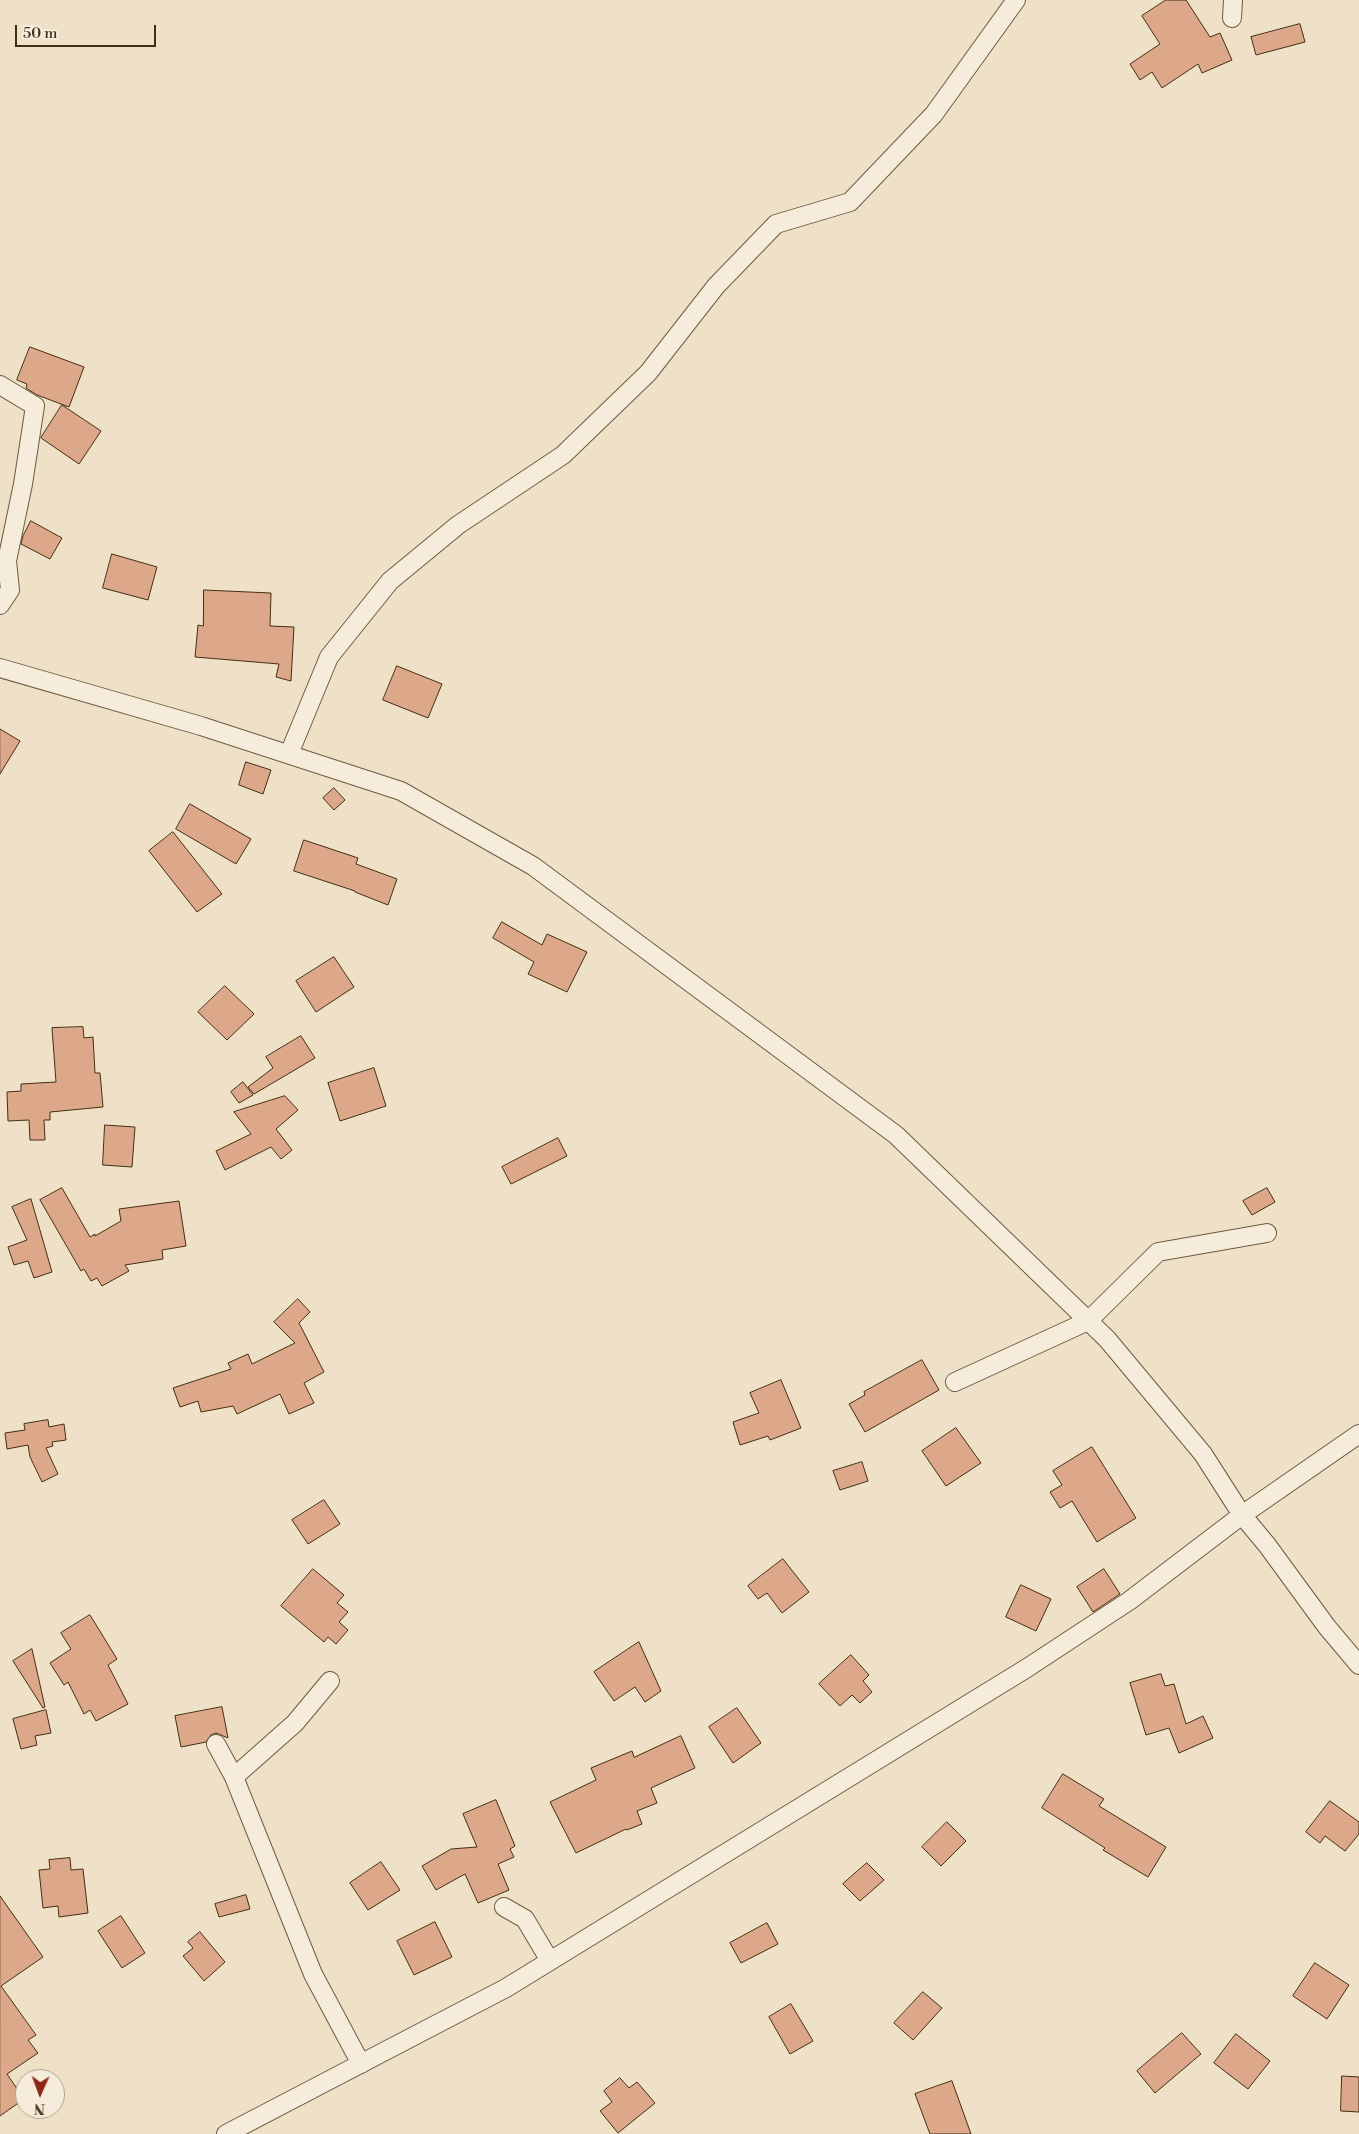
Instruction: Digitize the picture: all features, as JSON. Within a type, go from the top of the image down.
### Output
[{"type":"street","points":[[289,754],[329,657],[390,581],[458,525],[563,455],[648,373],[716,286],[776,224],[850,202],[934,114],[1016,0]]},
{"type":"street","points":[[1232,18],[1233,0]]},
{"type":"street","points":[[0,385],[35,406],[23,484],[7,561],[10,590],[0,605]]},
{"type":"street","points":[[0,668],[201,726],[401,790],[533,866],[896,1135],[1106,1340],[1203,1454],[1242,1515],[1267,1545],[1327,1627],[1359,1665]]},
{"type":"street","points":[[955,1382],[1088,1321],[1158,1252],[1266,1233]]},
{"type":"street","points":[[226,2134],[506,1988],[1027,1668],[1129,1601],[1242,1515],[1359,1434]]},
{"type":"street","points":[[234,1777],[295,1723],[330,1681]]},
{"type":"street","points":[[216,1744],[234,1777],[313,1974],[361,2064]]},
{"type":"street","points":[[504,1908],[525,1919],[550,1961]]},
{"type":"building","points":[[1166,0],[1186,0],[1210,37],[1220,33],[1232,60],[1202,73],[1198,64],[1162,88],[1152,72],[1140,80],[1130,64],[1160,44],[1142,16]]},
{"type":"building","points":[[1300,24],[1305,42],[1256,55],[1251,37]]},
{"type":"building","points":[[30,347],[84,367],[69,407],[37,395],[26,388],[27,384],[17,380]]},
{"type":"building","points":[[62,405],[101,431],[79,464],[41,438]]},
{"type":"building","points":[[31,521],[62,538],[50,559],[21,544]]},
{"type":"building","points":[[112,554],[157,567],[148,600],[103,588]]},
{"type":"building","points":[[204,590],[271,593],[270,626],[294,627],[291,681],[276,677],[279,664],[195,657],[198,625],[203,626]]},
{"type":"building","points":[[397,666],[442,684],[428,718],[383,700]]},
{"type":"building","points":[[0,729],[20,741],[0,774]]},
{"type":"building","points":[[246,762],[271,770],[263,794],[239,785]]},
{"type":"building","points":[[334,788],[345,800],[334,810],[323,798]]},
{"type":"building","points":[[190,804],[251,839],[236,864],[176,829]]},
{"type":"building","points":[[173,832],[222,894],[197,912],[149,851]]},
{"type":"building","points":[[304,840],[358,858],[356,864],[397,879],[388,905],[355,891],[294,871]]},
{"type":"building","points":[[502,922],[542,945],[547,934],[587,952],[567,992],[528,974],[534,962],[493,938]]},
{"type":"building","points":[[334,957],[354,987],[316,1012],[296,981]]},
{"type":"building","points":[[225,986],[254,1014],[227,1040],[198,1012]]},
{"type":"building","points":[[83,1027],[84,1038],[93,1037],[95,1073],[100,1073],[103,1107],[50,1112],[50,1120],[44,1120],[45,1140],[30,1140],[29,1120],[8,1121],[7,1092],[21,1091],[21,1084],[56,1082],[52,1028]]},
{"type":"building","points":[[301,1036],[315,1058],[254,1094],[248,1087],[273,1068],[266,1057]]},
{"type":"building","points":[[374,1068],[386,1106],[340,1121],[328,1083]]},
{"type":"building","points":[[243,1082],[253,1095],[239,1103],[231,1092]]},
{"type":"building","points":[[285,1096],[298,1110],[276,1129],[292,1150],[281,1159],[271,1147],[225,1170],[216,1151],[251,1134],[234,1112]]},
{"type":"building","points":[[105,1125],[135,1127],[132,1167],[103,1165]]},
{"type":"building","points":[[558,1138],[567,1156],[511,1184],[502,1167]]},
{"type":"building","points":[[62,1188],[90,1237],[121,1221],[119,1209],[179,1201],[186,1246],[162,1250],[163,1259],[125,1265],[129,1271],[102,1286],[97,1278],[91,1281],[84,1269],[81,1271],[40,1200]]},
{"type":"building","points":[[1267,1188],[1275,1202],[1252,1215],[1243,1201]]},
{"type":"building","points":[[31,1199],[52,1272],[34,1278],[28,1261],[14,1265],[8,1247],[27,1240],[12,1207]]},
{"type":"building","points":[[298,1299],[310,1312],[299,1323],[324,1372],[304,1383],[314,1403],[289,1414],[280,1394],[237,1414],[233,1406],[201,1412],[198,1401],[180,1407],[173,1388],[231,1369],[228,1363],[248,1354],[252,1364],[295,1343],[274,1322]]},
{"type":"building","points":[[922,1360],[939,1390],[865,1432],[849,1404],[865,1395],[864,1392]]},
{"type":"building","points":[[781,1380],[801,1428],[770,1440],[768,1436],[740,1445],[733,1422],[759,1413],[750,1393]]},
{"type":"building","points":[[48,1420],[49,1427],[64,1424],[66,1440],[52,1442],[53,1446],[46,1448],[58,1474],[42,1482],[30,1457],[28,1445],[7,1449],[5,1433],[25,1430],[24,1424]]},
{"type":"building","points":[[956,1428],[981,1463],[946,1486],[922,1451]]},
{"type":"building","points":[[1092,1447],[1136,1518],[1097,1542],[1072,1501],[1060,1508],[1050,1492],[1062,1485],[1053,1471]]},
{"type":"building","points":[[862,1462],[868,1481],[840,1490],[833,1471]]},
{"type":"building","points":[[324,1500],[340,1524],[308,1544],[292,1520]]},
{"type":"building","points":[[783,1559],[809,1592],[782,1613],[767,1593],[758,1599],[748,1586]]},
{"type":"building","points":[[313,1569],[344,1595],[337,1603],[348,1612],[339,1622],[348,1630],[336,1644],[328,1637],[324,1642],[281,1606]]},
{"type":"building","points":[[1104,1569],[1120,1594],[1093,1612],[1077,1587]]},
{"type":"building","points":[[1021,1585],[1051,1599],[1036,1631],[1006,1617]]},
{"type":"building","points":[[90,1615],[117,1659],[108,1665],[128,1704],[96,1721],[90,1710],[84,1714],[68,1682],[64,1685],[50,1663],[71,1649],[61,1633]]},
{"type":"building","points":[[639,1642],[661,1691],[645,1702],[635,1687],[614,1701],[594,1672]]},
{"type":"building","points":[[32,1649],[45,1707],[43,1708],[13,1661]]},
{"type":"building","points":[[851,1655],[869,1675],[863,1681],[872,1692],[860,1703],[852,1695],[840,1706],[819,1684]]},
{"type":"building","points":[[1161,1674],[1165,1686],[1174,1684],[1186,1724],[1203,1716],[1213,1738],[1179,1753],[1169,1728],[1146,1735],[1130,1683]]},
{"type":"building","points":[[222,1707],[228,1738],[216,1733],[211,1735],[206,1742],[181,1747],[175,1716]]},
{"type":"building","points":[[737,1708],[761,1743],[733,1763],[709,1727]]},
{"type":"building","points":[[46,1710],[51,1733],[35,1736],[37,1745],[21,1749],[13,1719]]},
{"type":"building","points":[[681,1736],[695,1768],[651,1788],[657,1803],[637,1811],[642,1824],[626,1829],[576,1853],[550,1802],[596,1780],[591,1768],[632,1751],[634,1757]]},
{"type":"building","points":[[1063,1774],[1104,1799],[1099,1806],[1166,1847],[1148,1877],[1103,1850],[1105,1848],[1042,1808]]},
{"type":"building","points":[[496,1800],[515,1846],[510,1849],[514,1857],[498,1864],[509,1890],[478,1903],[465,1874],[436,1890],[422,1866],[451,1849],[477,1847],[463,1814]]},
{"type":"building","points":[[1330,1801],[1359,1822],[1359,1834],[1345,1851],[1325,1836],[1320,1843],[1306,1832]]},
{"type":"building","points":[[947,1822],[966,1841],[941,1866],[922,1847]]},
{"type":"building","points":[[70,1858],[71,1870],[83,1869],[88,1913],[59,1917],[58,1906],[43,1908],[39,1870],[50,1869],[49,1860]]},
{"type":"building","points":[[381,1862],[400,1890],[368,1910],[350,1883]]},
{"type":"building","points":[[867,1863],[884,1880],[860,1901],[843,1884]]},
{"type":"building","points":[[246,1895],[250,1909],[219,1917],[215,1904]]},
{"type":"building","points":[[0,1896],[43,1957],[1,1986],[36,2035],[28,2040],[38,2053],[7,2074],[15,2086],[15,2105],[0,2116]]},
{"type":"building","points":[[121,1916],[145,1953],[122,1968],[98,1931]]},
{"type":"building","points":[[435,1922],[452,1957],[414,1975],[397,1941]]},
{"type":"building","points":[[767,1923],[778,1944],[741,1963],[730,1943]]},
{"type":"building","points":[[200,1932],[225,1962],[204,1981],[183,1956],[193,1948],[188,1942]]},
{"type":"building","points":[[1315,1963],[1349,1985],[1327,2019],[1293,1996]]},
{"type":"building","points":[[923,1992],[942,2008],[913,2040],[894,2023]]},
{"type":"building","points":[[791,2004],[813,2041],[790,2054],[769,2017]]},
{"type":"building","points":[[1182,2033],[1201,2054],[1155,2093],[1137,2071]]},
{"type":"building","points":[[1236,2034],[1270,2061],[1248,2089],[1214,2063]]},
{"type":"building","points":[[1342,2076],[1359,2077],[1359,2112],[1341,2111]]},
{"type":"building","points":[[620,2078],[629,2088],[637,2082],[655,2103],[618,2133],[600,2111],[612,2102],[604,2091]]},
{"type":"building","points":[[952,2081],[971,2134],[930,2134],[915,2094]]}]
